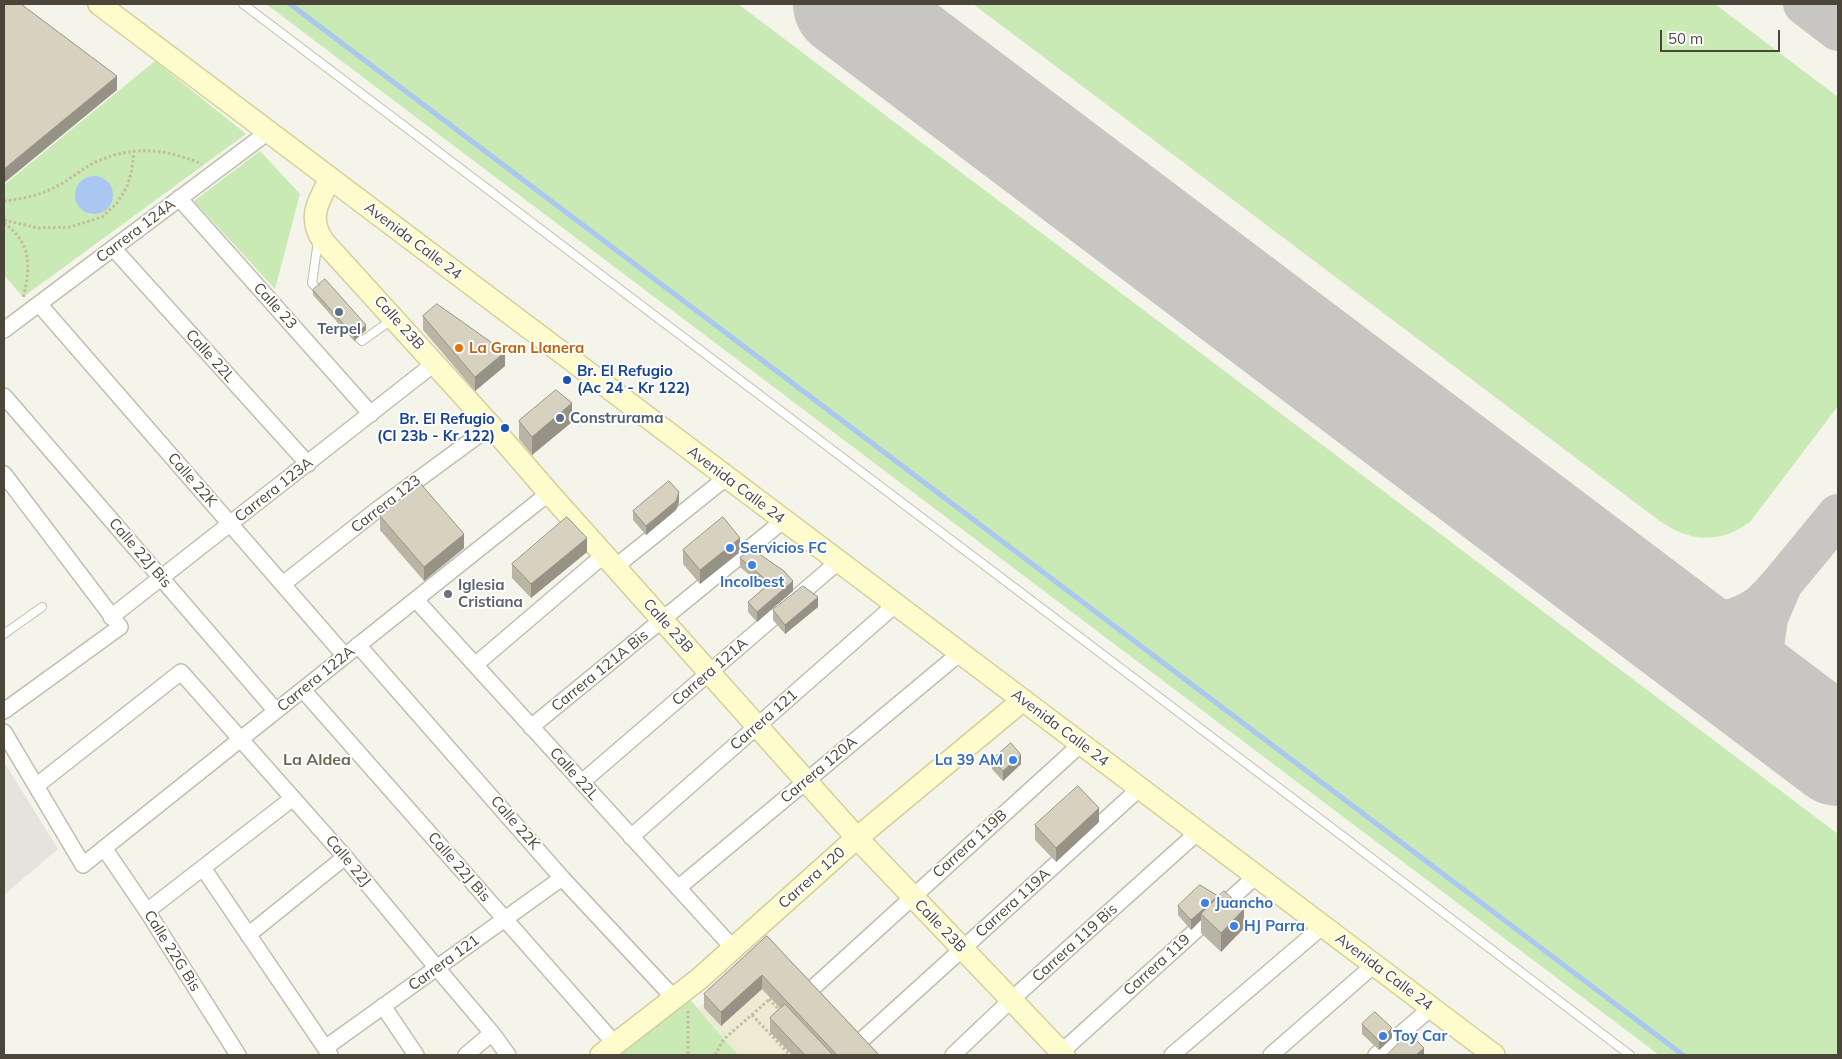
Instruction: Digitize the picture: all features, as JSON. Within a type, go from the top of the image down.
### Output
[{"type":"main road","name":"Avenida Calle 24","points":[[99,4],[1323,926],[1489,1054]]},
{"type":"main road","points":[[319,234],[315,225],[315,217],[322,194],[330,179]]},
{"type":"main road","name":"Calle 23B","points":[[319,234],[436,363],[609,561],[857,838],[1061,1054]]},
{"type":"main road","name":"Carrera 120","points":[[608,1050],[681,993],[857,838],[1023,700]]},
{"type":"street","name":"Carrera 124A","points":[[4,330],[268,132]]},
{"type":"street","name":"Calle 23","points":[[179,198],[371,414]]},
{"type":"street","name":"Calle 22L","points":[[113,248],[308,464]]},
{"type":"street","name":"Calle 22K","points":[[39,304],[345,656]]},
{"type":"street","name":"Carrera 123A","points":[[4,711],[116,622],[161,578],[436,363]]},
{"type":"street","name":"Calle 22J Bis","points":[[4,396],[276,711]]},
{"type":"street","name":"Carrera 123","points":[[283,584],[378,509],[491,426]]},
{"type":"street","points":[[4,474],[116,622]]},
{"type":"street","points":[[475,665],[609,561],[727,477]]},
{"type":"street","name":"Carrera 122A","points":[[36,786],[83,865],[549,493]]},
{"type":"street","name":"Carrera 121A Bis","points":[[532,727],[784,520]]},
{"type":"street","name":"Carrera 121A","points":[[582,782],[839,561]]},
{"type":"street","name":"Calle 22L","points":[[416,600],[733,948]]},
{"type":"street","name":"Carrera 121","points":[[631,837],[896,604]]},
{"type":"street","name":"Calle 22K","points":[[358,646],[562,878],[681,993]]},
{"type":"street","name":"Carrera 120A","points":[[678,888],[960,653]]},
{"type":"street","name":"Calle 22J","points":[[36,786],[181,672],[345,857],[492,1033],[508,1055]]},
{"type":"street","name":"Calle 22J Bis","points":[[303,690],[505,919],[608,1050]]},
{"type":"street","points":[[4,732],[36,786]]},
{"type":"street","name":"Carrera 119B","points":[[815,986],[1081,744]]},
{"type":"street","name":"Carrera 119A","points":[[864,1038],[1140,788]]},
{"type":"street","points":[[147,911],[293,798]]},
{"type":"street","name":"Carrera 119 Bis","points":[[953,1055],[1011,1000],[1198,832]]},
{"type":"street","name":"Calle 22G Bis","points":[[104,848],[147,911],[238,1055]]},
{"type":"street","points":[[248,936],[345,857]]},
{"type":"street","points":[[203,868],[328,1052]]},
{"type":"street","name":"Carrera 119","points":[[1061,1054],[1256,876]]},
{"type":"street","name":"Carrera 121","points":[[328,1052],[384,1006],[562,878]]},
{"type":"street","points":[[1172,1055],[1323,926]]},
{"type":"street","points":[[1271,1055],[1374,965]]},
{"type":"street","points":[[384,1006],[416,1055]]},
{"type":"street","points":[[1376,1055],[1431,1008]]},
{"type":"street","points":[[466,1055],[492,1033]]},
{"type":"lane","points":[[243,4],[1630,1055]]},
{"type":"lane","points":[[318,290],[312,283],[312,274],[319,234]]},
{"type":"lane","points":[[358,337],[362,341],[394,318]]},
{"type":"lane","points":[[4,634],[42,607]]},
{"type":"path","points":[[4,222],[38,228],[70,227],[102,218],[117,203],[127,187],[132,170],[134,151]]},
{"type":"path","points":[[4,201],[23,199],[58,186],[97,161],[116,154],[134,151],[178,154],[217,170]]},
{"type":"path","points":[[4,222],[15,231],[24,244],[29,268],[16,321]]},
{"type":"path","points":[[681,993],[688,1055]]},
{"type":"path","points":[[715,1055],[724,1039],[770,999],[782,1013]]},
{"type":"path","points":[[752,1015],[790,1055]]},
{"type":"shaded area","points":[[4,762],[58,849],[4,895]]},
{"type":"shaded area","points":[[773,942],[881,1055],[738,1055],[698,1008]]},
{"type":"green space","points":[[266,4],[738,4],[1838,834],[1838,1055],[1659,1055]]},
{"type":"green space","points":[[973,4],[1715,4],[1838,97],[1838,406],[1750,522],[1726,534],[1703,538],[1669,527]]},
{"type":"green space","points":[[155,61],[246,134],[23,297],[4,275],[4,185]]},
{"type":"green space","points":[[260,151],[300,194],[275,289],[194,201]]},
{"type":"green space","points":[[687,996],[738,1055],[615,1055]]},
{"type":"water","points":[[94,176],[107,182],[113,195],[107,208],[94,214],[81,208],[75,195],[81,182]]},
{"type":"building","points":[[4,4],[21,4],[117,76],[4,169]]},
{"type":"building","name":"Terpel","points":[[325,279],[366,325],[354,336],[313,290]]},
{"type":"building","points":[[437,304],[505,352],[475,377],[423,316]]},
{"type":"building","points":[[556,390],[572,403],[532,437],[519,421]]},
{"type":"building","points":[[669,481],[679,492],[676,501],[646,526],[633,511]]},
{"type":"building","points":[[420,483],[464,534],[424,567],[380,516]]},
{"type":"building","points":[[567,517],[587,538],[531,584],[512,564]]},
{"type":"building","points":[[723,517],[740,538],[700,570],[683,550]]},
{"type":"building","points":[[752,549],[784,571],[793,581],[757,612],[748,602],[770,583],[740,558]]},
{"type":"building","points":[[803,586],[818,597],[785,625],[773,610]]},
{"type":"building","points":[[1011,743],[1021,755],[1003,771],[992,760]]},
{"type":"building","points":[[1078,786],[1099,808],[1056,848],[1035,825]]},
{"type":"building","points":[[1200,885],[1218,896],[1191,920],[1178,906]]},
{"type":"building","points":[[1224,891],[1244,909],[1221,933],[1201,914]]},
{"type":"building","points":[[767,936],[879,1055],[837,1055],[762,975],[721,1012],[704,994]]},
{"type":"building","points":[[785,1004],[833,1055],[805,1055],[770,1018]]},
{"type":"building","points":[[1375,1012],[1392,1028],[1379,1041],[1362,1024]]},
{"type":"building","points":[[1409,1033],[1424,1048],[1416,1055],[1389,1055],[1388,1054]]},
{"type":"waterway","points":[[290,4],[1683,1055]]},
{"type":"taxiway","points":[[1804,4],[1838,30]]},
{"type":"taxiway","points":[[1797,721],[1770,688],[1763,647],[1767,618],[1782,583],[1838,515]]},
{"type":"taxiway","points":[[1652,612],[1681,624],[1701,625],[1722,622],[1742,616],[1760,606],[1782,583]]},
{"type":"runway","points":[[847,4],[1838,752]]},
{"type":"place","name":"Terpel","points":[[339,312]]},
{"type":"place","name":"La Gran Llanera","points":[[459,348]]},
{"type":"place","name":"Br. El Refugio (Ac 24 - Kr 122)","points":[[567,380]]},
{"type":"place","name":"Construrama","points":[[560,418]]},
{"type":"place","name":"Br. El Refugio (Cl 23b - Kr 122)","points":[[505,428]]},
{"type":"place","name":"Servicios FC","points":[[730,548]]},
{"type":"place","name":"Incolbest","points":[[752,565]]},
{"type":"place","name":"Iglesia Cristiana","points":[[448,594]]},
{"type":"place","name":"La 39 AM","points":[[1013,760]]},
{"type":"place","name":"Juancho","points":[[1205,903]]},
{"type":"place","name":"HJ Parra","points":[[1234,926]]},
{"type":"place","name":"Toy Car","points":[[1383,1036]]},
{"type":"district","name":"La Aldea","points":[[317,760]]}]
